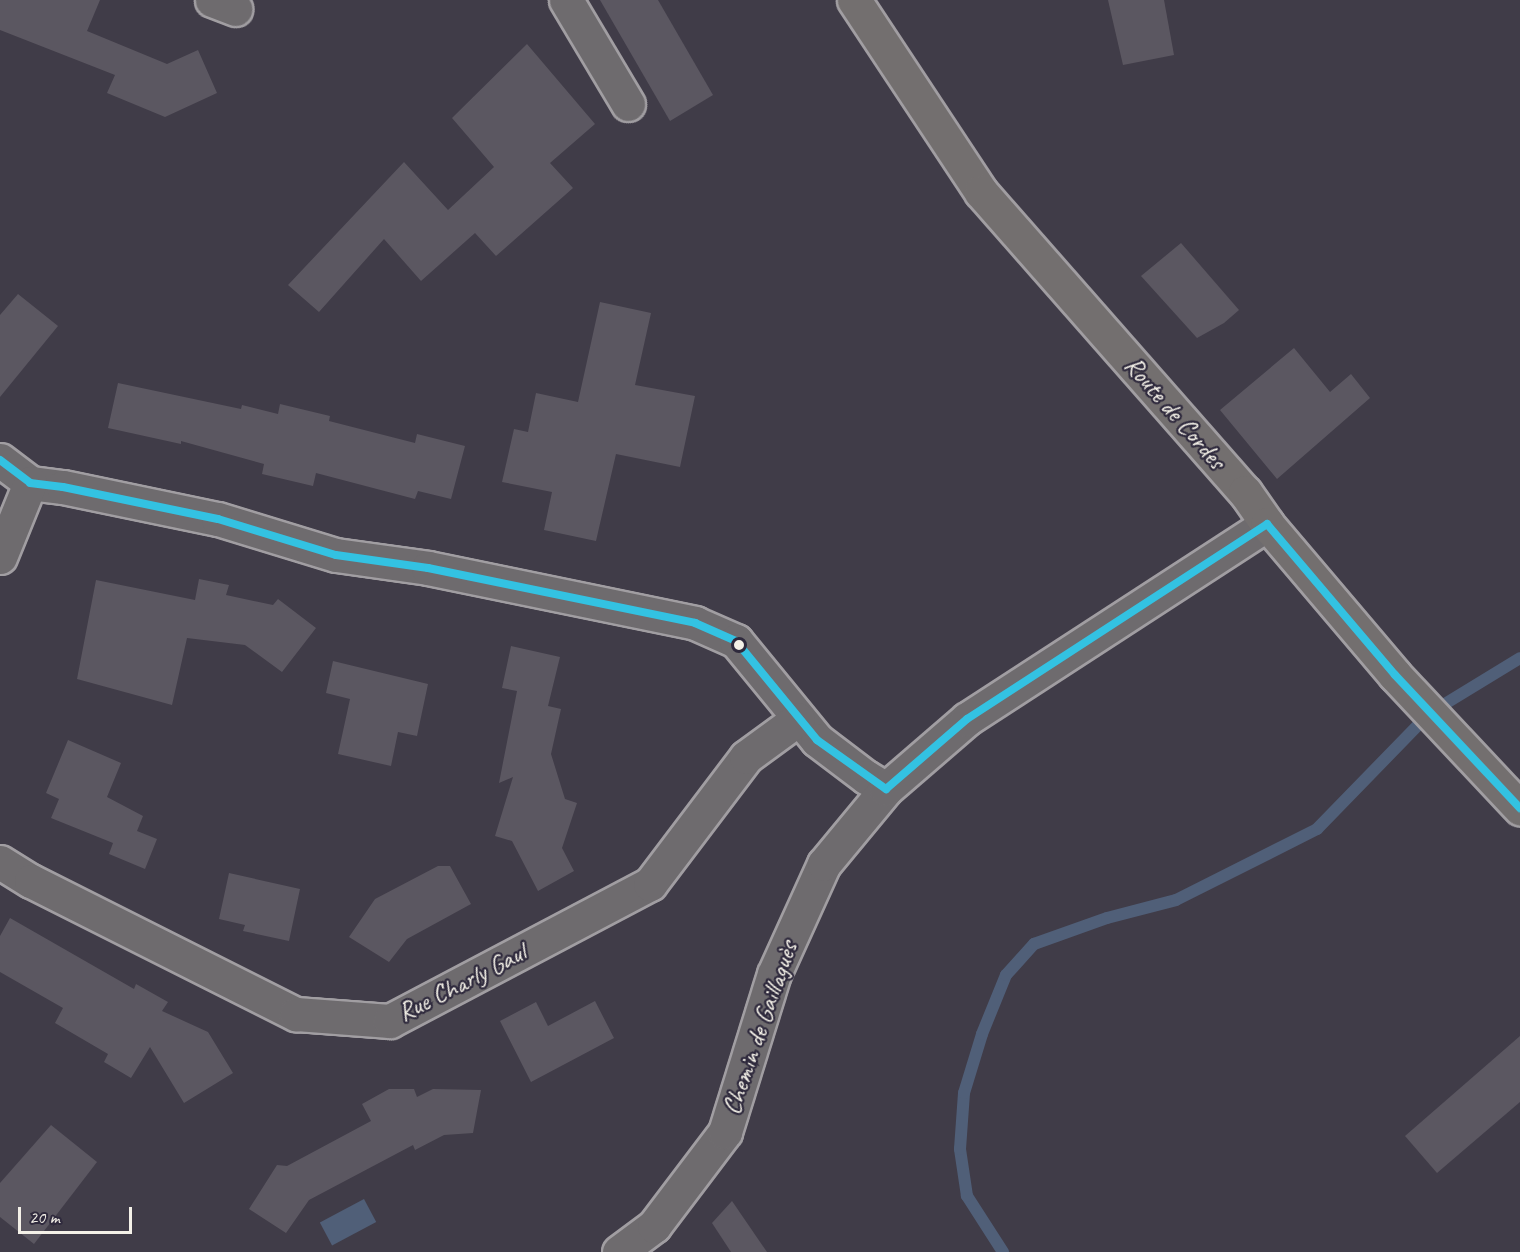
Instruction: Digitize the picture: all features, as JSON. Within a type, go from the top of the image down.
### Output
[{"type":"main road","name":"Route de Cordes","points":[[854,0],[981,192],[1245,492],[1267,524],[1395,675],[1520,808]]},
{"type":"street","points":[[566,0],[628,104]]},
{"type":"street","points":[[0,460],[30,483],[63,487],[218,519],[336,555],[428,568],[695,623],[736,641],[817,740],[886,789]]},
{"type":"street","points":[[0,557],[30,483]]},
{"type":"street","name":"Chemin de Gaillaguès","points":[[619,1252],[654,1226],[725,1132],[774,974],[824,864],[886,789],[967,719],[1267,524]]},
{"type":"street","name":"Rue Charly Gaul","points":[[0,862],[31,881],[296,1014],[390,1021],[650,884],[746,757],[798,718]]},
{"type":"water","points":[[364,1199],[376,1222],[332,1245],[320,1222]]},
{"type":"building","points":[[0,0],[100,0],[87,31],[167,64],[198,50],[217,93],[165,117],[107,93],[115,75],[0,30]]},
{"type":"building","points":[[600,0],[658,0],[713,95],[670,121]]},
{"type":"building","points":[[1108,0],[1164,0],[1174,55],[1123,65]]},
{"type":"building","points":[[527,44],[595,124],[550,163],[573,188],[496,256],[475,233],[421,281],[384,239],[319,312],[288,285],[404,162],[448,210],[494,167],[452,118]]},
{"type":"building","points":[[1181,243],[1239,310],[1224,323],[1197,338],[1141,276]]},
{"type":"building","points":[[18,294],[58,326],[0,397],[0,315]]},
{"type":"building","points":[[600,302],[651,313],[635,385],[695,396],[680,467],[616,454],[596,541],[544,530],[552,492],[502,482],[514,429],[528,432],[536,393],[578,402]]},
{"type":"building","points":[[1294,348],[1330,392],[1351,374],[1370,398],[1277,479],[1220,410]]},
{"type":"building","points":[[118,383],[241,409],[242,405],[278,414],[280,404],[330,416],[329,421],[415,443],[417,434],[465,446],[451,499],[418,491],[415,499],[316,473],[313,486],[262,474],[264,464],[181,441],[181,444],[108,428]]},
{"type":"building","points":[[199,579],[229,585],[226,595],[273,605],[278,599],[316,628],[282,672],[245,645],[187,638],[172,705],[77,679],[96,580],[195,600]]},
{"type":"building","points":[[511,646],[560,657],[548,706],[561,709],[551,754],[565,799],[577,803],[562,848],[574,871],[538,891],[512,841],[495,836],[513,777],[499,783],[517,691],[502,688]]},
{"type":"building","points":[[333,661],[428,684],[417,736],[398,732],[391,766],[338,754],[350,699],[326,693]]},
{"type":"building","points":[[68,740],[121,763],[107,797],[143,816],[137,831],[157,839],[145,869],[109,854],[113,843],[51,818],[59,799],[46,793]]},
{"type":"building","points":[[438,866],[450,866],[471,904],[407,939],[389,962],[349,937],[375,899]]},
{"type":"building","points":[[229,873],[300,889],[289,941],[243,931],[245,925],[219,919]]},
{"type":"building","points":[[10,918],[134,989],[136,984],[168,1002],[162,1011],[208,1032],[233,1073],[184,1103],[150,1047],[131,1078],[104,1062],[108,1054],[55,1023],[63,1008],[0,972],[0,936]]},
{"type":"building","points":[[595,1001],[614,1038],[531,1082],[500,1021],[536,1002],[548,1026]]},
{"type":"building","points":[[1520,1036],[1520,1102],[1437,1173],[1405,1136]]},
{"type":"building","points":[[389,1089],[414,1089],[417,1097],[433,1089],[481,1090],[473,1133],[444,1135],[415,1150],[413,1145],[309,1200],[286,1233],[249,1209],[277,1165],[287,1166],[371,1121],[362,1104]]},
{"type":"building","points":[[51,1125],[97,1162],[34,1244],[0,1217],[0,1183]]},
{"type":"building","points":[[732,1201],[767,1252],[731,1252],[712,1223]]},
{"type":"waterway","points":[[1003,1252],[967,1196],[960,1149],[964,1093],[982,1034],[1006,975],[1034,944],[1107,918],[1176,900],[1317,829],[1430,713],[1520,658]]},
{"type":"transit line","points":[[0,460],[30,483],[63,487],[218,519],[336,555],[428,568],[695,623],[736,641],[817,740],[886,789]]},
{"type":"transit line","points":[[1267,524],[1395,675],[1520,808]]},
{"type":"transit line","points":[[886,789],[967,719],[1267,524]]}]
